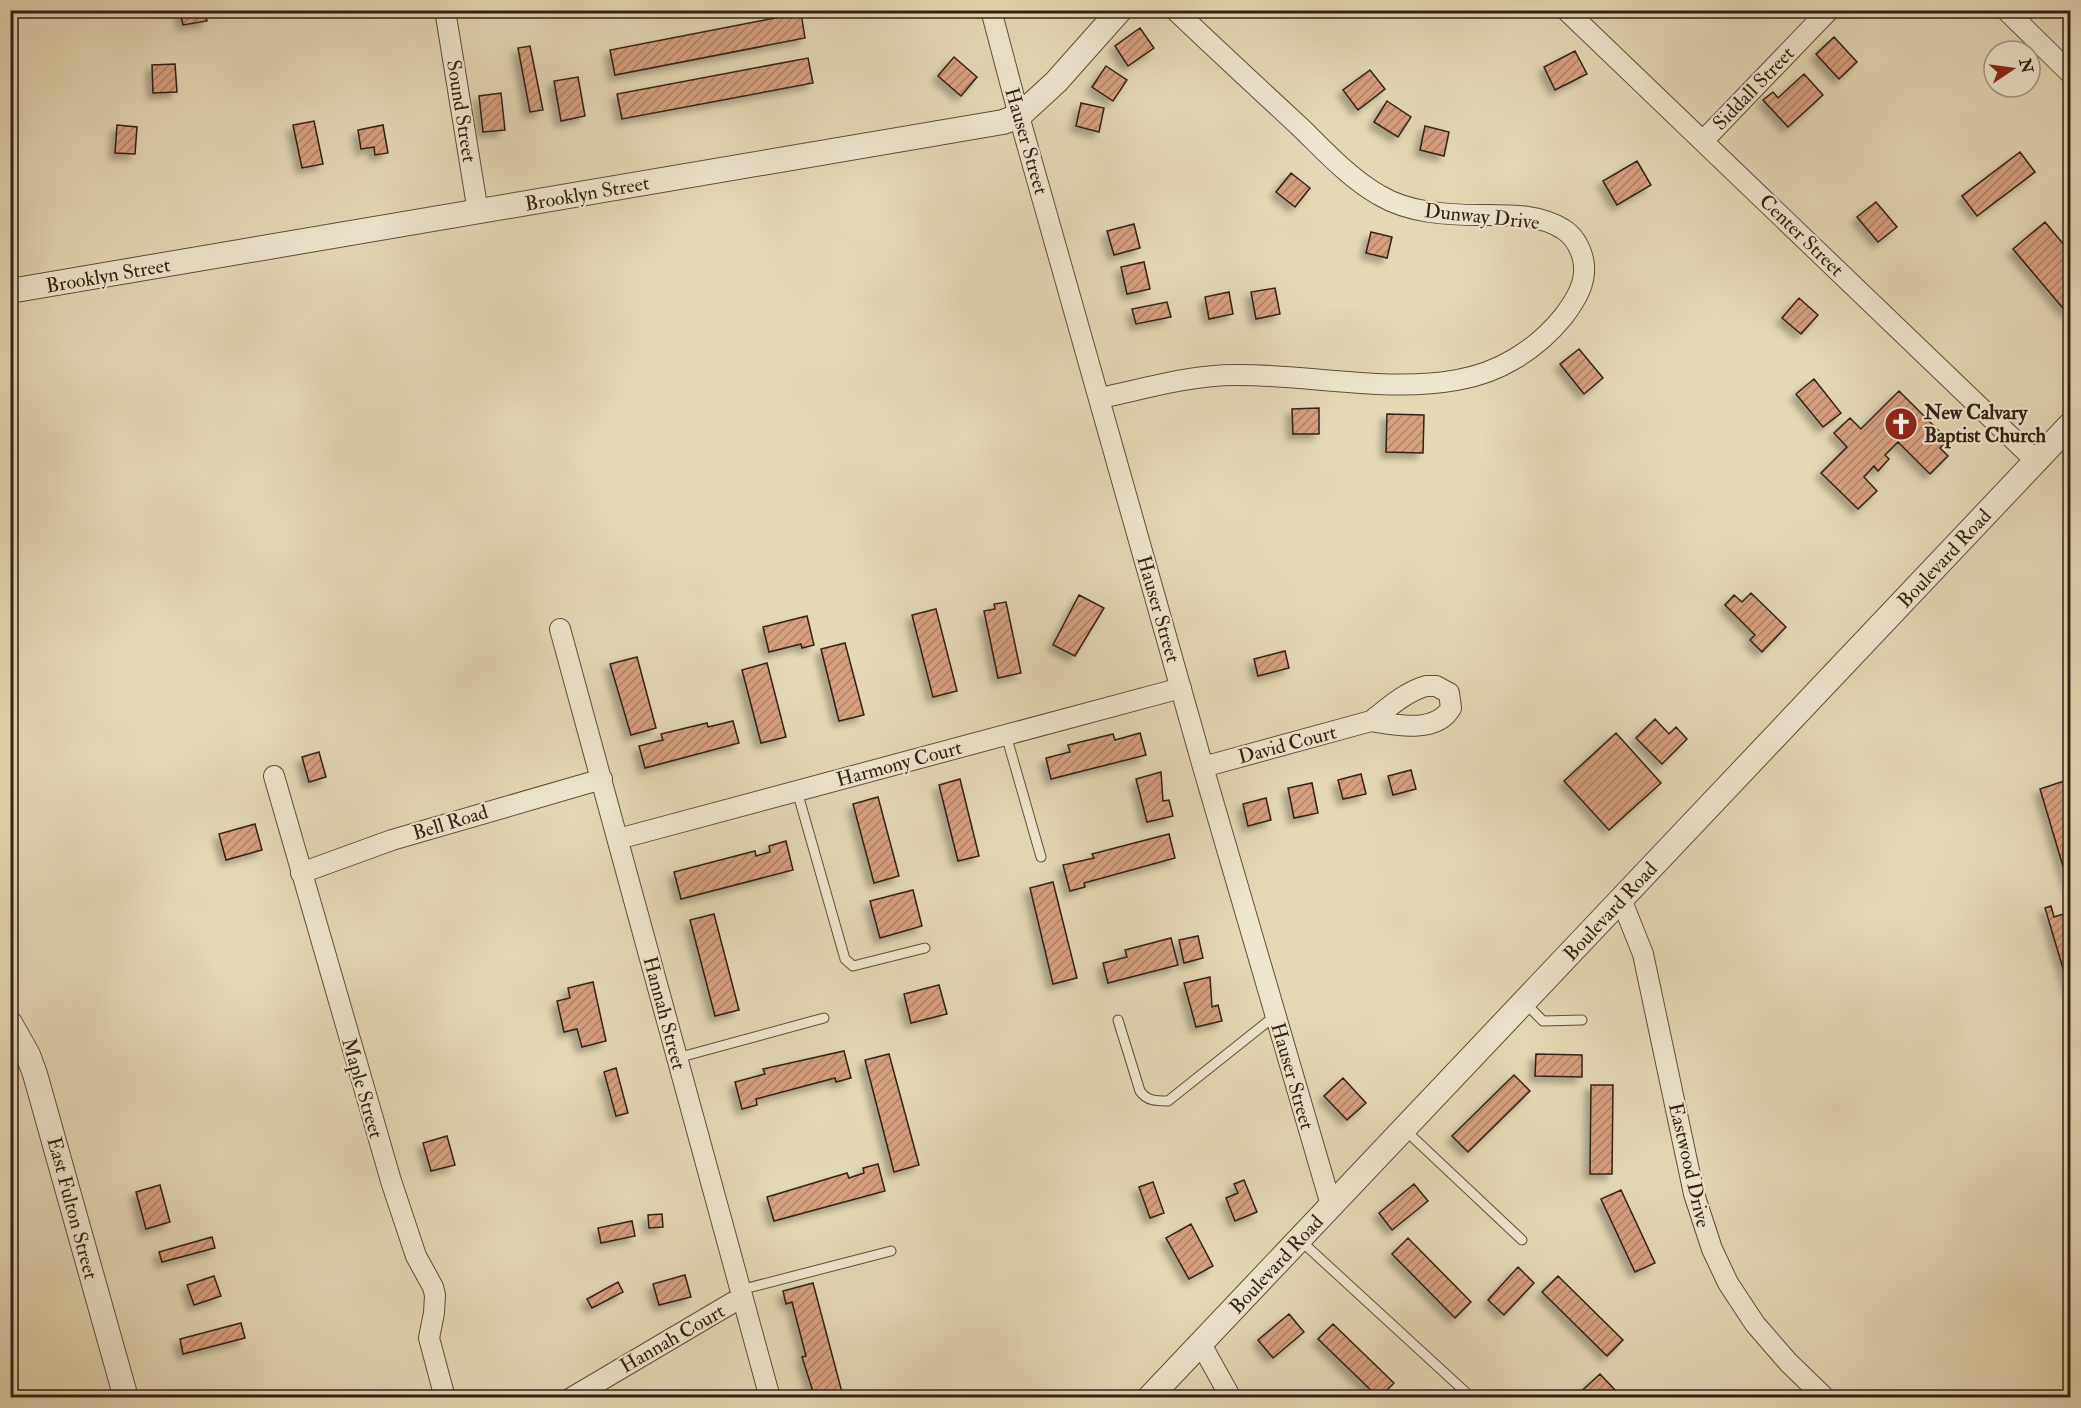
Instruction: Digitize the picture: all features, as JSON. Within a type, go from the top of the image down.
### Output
[{"type":"street","name":"Sound Street","points":[[445,10],[478,212]]},
{"type":"street","name":"Hauser Street","points":[[991,10],[1203,767],[1331,1205]]},
{"type":"street","name":"Brooklyn Street","points":[[10,291],[1003,122],[1019,116],[1056,82],[1120,10]]},
{"type":"street","name":"Dunway Drive","points":[[1100,398],[1186,380],[1234,375],[1299,377],[1393,385],[1438,383],[1483,374],[1513,360],[1551,332],[1572,305],[1582,285],[1584,275],[1582,254],[1572,236],[1564,229],[1539,218],[1508,214],[1435,213],[1410,208],[1377,194],[1329,155],[1175,10]]},
{"type":"street","name":"Center Street","points":[[1566,10],[2036,460]]},
{"type":"street","name":"Siddall Street","points":[[1702,141],[1829,10]]},
{"type":"street","points":[[2006,10],[2070,73]]},
{"type":"street","name":"Boulevard Road","points":[[1149,1398],[2070,424]]},
{"type":"street","name":"Hannah Street","points":[[560,629],[770,1398]]},
{"type":"street","name":"Harmony Court","points":[[618,839],[1181,688]]},
{"type":"street","name":"David Court","points":[[1203,767],[1371,721]]},
{"type":"street","name":"Maple Street","points":[[274,776],[391,1181],[417,1256],[433,1287],[434,1313],[429,1338],[445,1398]]},
{"type":"street","name":"Bell Road","points":[[302,873],[392,840],[602,779]]},
{"type":"street","name":"Eastwood Drive","points":[[1621,899],[1643,954],[1694,1194],[1712,1249],[1728,1283],[1755,1324],[1788,1362],[1825,1398]]},
{"type":"street","name":"East Fulton Street","points":[[10,1023],[28,1055],[38,1084],[126,1398]]},
{"type":"street","name":"Hannah Court","points":[[571,1398],[741,1294]]},
{"type":"street","points":[[1201,1344],[1231,1398]]},
{"type":"lane","points":[[1006,735],[1041,857]]},
{"type":"lane","points":[[797,791],[845,959],[854,966],[925,948]]},
{"type":"lane","points":[[1524,1002],[1544,1021],[1582,1020]]},
{"type":"lane","points":[[1118,1020],[1144,1098],[1168,1101],[1276,1015]]},
{"type":"lane","points":[[677,1058],[824,1018]]},
{"type":"lane","points":[[1404,1129],[1522,1240]]},
{"type":"lane","points":[[1299,1239],[1472,1398]]},
{"type":"lane","points":[[741,1294],[891,1251]]},
{"type":"building","points":[[180,10],[205,10],[207,21],[183,25]]},
{"type":"building","points":[[801,13],[805,38],[615,75],[610,50]]},
{"type":"building","points":[[1140,28],[1154,48],[1128,66],[1115,46]]},
{"type":"building","points":[[1834,37],[1857,62],[1839,79],[1816,54]]},
{"type":"building","points":[[530,46],[543,110],[530,112],[518,48]]},
{"type":"building","points":[[1575,51],[1587,74],[1555,90],[1544,67]]},
{"type":"building","points":[[954,57],[977,77],[961,96],[938,76]]},
{"type":"building","points":[[808,58],[813,83],[622,119],[617,94]]},
{"type":"building","points":[[175,64],[177,92],[153,93],[152,65]]},
{"type":"building","points":[[1106,66],[1127,80],[1113,101],[1092,87]]},
{"type":"building","points":[[1370,70],[1385,89],[1358,110],[1343,90]]},
{"type":"building","points":[[1804,74],[1823,95],[1788,127],[1763,100],[1773,92],[1778,98]]},
{"type":"building","points":[[578,77],[585,116],[561,121],[554,81]]},
{"type":"building","points":[[501,93],[505,130],[483,132],[479,96]]},
{"type":"building","points":[[1387,101],[1411,117],[1398,137],[1374,122]]},
{"type":"building","points":[[1081,103],[1104,108],[1099,132],[1076,126]]},
{"type":"building","points":[[314,121],[323,164],[302,168],[293,125]]},
{"type":"building","points":[[117,125],[137,127],[135,154],[115,153]]},
{"type":"building","points":[[383,125],[388,153],[375,155],[374,147],[361,149],[358,130]]},
{"type":"building","points":[[1425,126],[1449,132],[1444,156],[1420,150]]},
{"type":"building","points":[[2020,152],[2035,172],[1977,216],[1962,196]]},
{"type":"building","points":[[1637,161],[1651,185],[1617,205],[1603,181]]},
{"type":"building","points":[[1291,173],[1310,188],[1295,207],[1276,192]]},
{"type":"building","points":[[1876,202],[1897,227],[1878,242],[1857,217]]},
{"type":"building","points":[[2045,222],[2070,252],[2070,310],[2067,313],[2013,249]]},
{"type":"building","points":[[1134,224],[1140,248],[1114,255],[1107,231]]},
{"type":"building","points":[[1371,232],[1392,237],[1387,258],[1366,253]]},
{"type":"building","points":[[1144,262],[1150,289],[1127,294],[1121,267]]},
{"type":"building","points":[[1275,288],[1280,314],[1256,319],[1251,292]]},
{"type":"building","points":[[1229,292],[1233,314],[1209,319],[1205,297]]},
{"type":"building","points":[[1799,298],[1818,315],[1801,334],[1782,318]]},
{"type":"building","points":[[1167,302],[1171,317],[1136,324],[1132,309]]},
{"type":"building","points":[[1579,349],[1603,378],[1584,394],[1560,364]]},
{"type":"building","points":[[1814,379],[1841,413],[1823,427],[1796,394]]},
{"type":"building","points":[[1899,391],[1948,440],[1940,448],[1948,456],[1930,474],[1898,442],[1885,455],[1889,459],[1878,471],[1874,466],[1864,477],[1877,491],[1858,509],[1821,473],[1847,447],[1834,433],[1850,418],[1861,429]]},
{"type":"building","points":[[1319,408],[1319,434],[1293,434],[1292,409]]},
{"type":"building","points":[[1387,414],[1424,415],[1423,453],[1386,452]]},
{"type":"building","points":[[1751,593],[1786,627],[1762,652],[1750,640],[1755,635],[1725,605],[1734,595],[1742,602]]},
{"type":"building","points":[[1079,595],[1104,608],[1075,656],[1053,645]]},
{"type":"building","points":[[1006,602],[1021,673],[998,678],[984,611],[995,609],[994,604]]},
{"type":"building","points":[[936,609],[957,691],[933,697],[912,615]]},
{"type":"building","points":[[807,616],[814,645],[802,648],[801,644],[769,652],[763,627]]},
{"type":"building","points":[[845,643],[864,715],[839,721],[821,649]]},
{"type":"building","points":[[1285,651],[1289,668],[1258,676],[1254,659]]},
{"type":"building","points":[[637,657],[656,728],[631,735],[610,664]]},
{"type":"building","points":[[767,663],[786,737],[761,743],[742,670]]},
{"type":"building","points":[[1655,719],[1669,734],[1676,727],[1687,739],[1662,764],[1636,738]]},
{"type":"building","points":[[733,721],[739,743],[645,768],[639,746],[663,740],[661,734],[707,723],[708,727]]},
{"type":"building","points":[[1140,733],[1146,755],[1051,779],[1046,758],[1070,752],[1068,745],[1113,734],[1115,740]]},
{"type":"building","points":[[1616,733],[1661,783],[1609,830],[1564,781]]},
{"type":"building","points":[[319,752],[326,777],[309,782],[302,757]]},
{"type":"building","points":[[1411,770],[1416,789],[1393,795],[1388,776]]},
{"type":"building","points":[[1161,772],[1163,801],[1169,800],[1173,816],[1147,822],[1136,779]]},
{"type":"building","points":[[1361,774],[1366,794],[1343,799],[1338,780]]},
{"type":"building","points":[[960,779],[979,856],[958,861],[939,785]]},
{"type":"building","points":[[2070,779],[2070,890],[2040,789]]},
{"type":"building","points":[[1312,783],[1318,813],[1294,818],[1288,788]]},
{"type":"building","points":[[878,797],[899,876],[874,883],[853,804]]},
{"type":"building","points":[[1266,798],[1271,820],[1248,826],[1243,804]]},
{"type":"building","points":[[255,824],[262,850],[226,860],[219,834]]},
{"type":"building","points":[[1169,834],[1175,858],[1084,883],[1085,887],[1070,891],[1063,865],[1094,858],[1092,854]]},
{"type":"building","points":[[786,841],[793,870],[681,899],[674,872],[755,851],[756,856],[770,852],[769,846]]},
{"type":"building","points":[[1053,882],[1077,978],[1053,984],[1030,888]]},
{"type":"building","points":[[913,890],[922,926],[880,938],[870,901]]},
{"type":"building","points":[[2051,906],[2054,917],[2070,912],[2070,992],[2045,908]]},
{"type":"building","points":[[714,914],[739,1010],[715,1016],[690,920]]},
{"type":"building","points":[[1198,936],[1203,958],[1184,963],[1179,940]]},
{"type":"building","points":[[1171,938],[1178,965],[1108,983],[1103,963],[1127,957],[1125,950]]},
{"type":"building","points":[[1210,977],[1212,1007],[1218,1005],[1222,1021],[1196,1027],[1184,983]]},
{"type":"building","points":[[593,982],[606,1041],[582,1047],[577,1029],[564,1032],[557,1001],[570,998],[568,988]]},
{"type":"building","points":[[939,985],[947,1014],[911,1023],[904,994]]},
{"type":"building","points":[[844,1051],[851,1078],[836,1082],[835,1078],[756,1099],[757,1105],[742,1109],[735,1082],[765,1074],[763,1069]]},
{"type":"building","points":[[889,1054],[919,1165],[894,1172],[865,1060]]},
{"type":"building","points":[[1536,1054],[1582,1055],[1582,1077],[1535,1076]]},
{"type":"building","points":[[616,1068],[628,1113],[616,1116],[604,1072]]},
{"type":"building","points":[[1514,1075],[1530,1091],[1468,1152],[1452,1136]]},
{"type":"building","points":[[1343,1078],[1366,1103],[1347,1120],[1324,1096]]},
{"type":"building","points":[[1591,1085],[1613,1085],[1612,1174],[1590,1174]]},
{"type":"building","points":[[447,1136],[455,1165],[431,1171],[423,1143]]},
{"type":"building","points":[[878,1164],[885,1191],[774,1221],[767,1197],[847,1173],[849,1178],[864,1173],[863,1168]]},
{"type":"building","points":[[1244,1180],[1257,1212],[1235,1221],[1226,1198],[1238,1193],[1234,1184]]},
{"type":"building","points":[[1153,1182],[1164,1213],[1150,1218],[1139,1187]]},
{"type":"building","points":[[1414,1184],[1428,1201],[1392,1230],[1379,1213]]},
{"type":"building","points":[[160,1185],[170,1222],[146,1229],[136,1192]]},
{"type":"building","points":[[1621,1190],[1655,1263],[1635,1272],[1601,1199]]},
{"type":"building","points":[[662,1214],[663,1227],[649,1228],[648,1215]]},
{"type":"building","points":[[632,1221],[635,1236],[601,1243],[598,1228]]},
{"type":"building","points":[[1191,1224],[1213,1266],[1189,1279],[1166,1238]]},
{"type":"building","points":[[212,1237],[215,1248],[162,1262],[159,1252]]},
{"type":"building","points":[[1408,1238],[1471,1302],[1455,1318],[1392,1254]]},
{"type":"building","points":[[1518,1267],[1534,1283],[1504,1315],[1488,1300]]},
{"type":"building","points":[[685,1275],[691,1297],[659,1305],[653,1284]]},
{"type":"building","points":[[214,1276],[221,1296],[194,1305],[187,1285]]},
{"type":"building","points":[[1558,1276],[1623,1340],[1607,1356],[1542,1292]]},
{"type":"building","points":[[618,1282],[623,1292],[592,1308],[587,1299]]},
{"type":"building","points":[[813,1283],[843,1396],[838,1398],[815,1398],[802,1357],[806,1356],[792,1302],[786,1304],[783,1291]]},
{"type":"building","points":[[1289,1314],[1304,1332],[1273,1358],[1258,1340]]},
{"type":"building","points":[[241,1323],[245,1338],[183,1354],[180,1339]]},
{"type":"building","points":[[1333,1324],[1394,1383],[1379,1398],[1318,1339]]},
{"type":"building","points":[[1600,1374],[1616,1391],[1609,1398],[1574,1398]]},
{"type":"place","name":"New Calvary Baptist Church","points":[[1901,424]]}]
